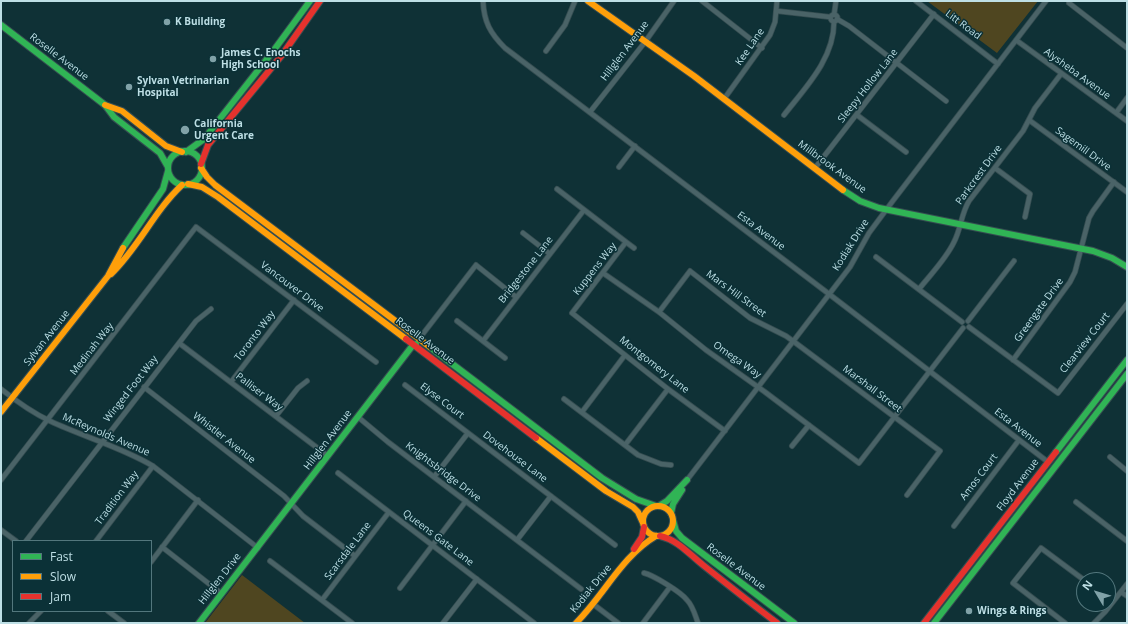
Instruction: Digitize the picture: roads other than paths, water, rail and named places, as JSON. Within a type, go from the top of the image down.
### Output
[{"type":"main road","points":[[310,1],[277,46],[204,139],[196,146],[172,157],[168,169],[174,181],[185,184],[193,182],[197,179],[200,174],[208,145],[282,54],[320,1]]},
{"type":"main road","name":"Millbrook Avenue","points":[[588,1],[724,98],[854,197],[869,204],[887,209],[960,225],[1081,248],[1102,254],[1127,268]]},
{"type":"main road","name":"Roselle Avenue","points":[[1,25],[105,104],[122,111],[166,146],[184,152]]},
{"type":"main road","name":"Roselle Avenue","points":[[105,104],[114,117],[160,153],[164,158],[168,169]]},
{"type":"main road","points":[[184,152],[195,155],[201,166]]},
{"type":"main road","name":"Roselle Avenue","points":[[201,166],[207,177],[215,185],[602,478],[635,499],[658,506]]},
{"type":"main road","name":"Sylvan Avenue","points":[[1,412],[108,276],[126,243],[163,190],[168,169]]},
{"type":"main road","name":"Roselle Avenue","points":[[185,184],[202,187],[218,197],[606,491],[634,507],[644,525]]},
{"type":"main road","name":"Sylvan Avenue","points":[[108,276],[119,267],[168,198],[185,184]]},
{"type":"main road","points":[[413,345],[421,345],[443,362],[455,366]]},
{"type":"main road","name":"Hillglen Avenue","points":[[258,548],[413,345]]},
{"type":"main road","name":"Floyd Avenue","points":[[924,623],[1127,360]]},
{"type":"main road","name":"Floyd Avenue","points":[[934,623],[1127,374]]},
{"type":"main road","name":"Kodiak Drive","points":[[658,506],[667,501],[687,480]]},
{"type":"main road","name":"Kodiak Drive","points":[[672,516],[672,504],[687,480]]},
{"type":"main road","points":[[658,506],[667,508],[672,516],[672,527],[668,532],[658,536],[648,532],[644,525],[645,512],[649,508],[658,506]]},
{"type":"main road","name":"Roselle Avenue","points":[[672,516],[676,531],[682,538],[794,623]]},
{"type":"main road","name":"Kodiak Drive","points":[[576,623],[621,568],[642,537],[644,525]]},
{"type":"main road","name":"Roselle Avenue","points":[[658,536],[675,541],[694,559],[777,623]]},
{"type":"main road","name":"Kodiak Drive","points":[[621,568],[645,542],[658,536]]},
{"type":"main road","points":[[963,587],[959,584],[985,550],[984,546]]},
{"type":"main road","name":"Hillglen Drive","points":[[199,623],[258,548]]},
{"type":"main road","points":[[930,623],[940,611],[936,608]]},
{"type":"street","name":"Esta Avenue","points":[[483,1],[486,21],[489,29],[505,48],[1048,462]]},
{"type":"street","points":[[546,51],[565,25],[575,1]]},
{"type":"street","name":"Hillglen Avenue","points":[[590,112],[645,42],[674,1]]},
{"type":"street","points":[[702,1],[762,48]]},
{"type":"street","name":"Kee Lane","points":[[724,98],[762,48],[772,30],[777,11],[777,1]]},
{"type":"street","points":[[832,16],[836,1]]},
{"type":"street","name":"Litt Road","points":[[916,1],[998,64]]},
{"type":"street","name":"Kodiak Drive","points":[[687,480],[850,267],[869,233],[1046,1]]},
{"type":"street","points":[[1069,3],[1127,48]]},
{"type":"street","points":[[777,11],[836,16],[830,46],[824,61],[817,73],[784,115]]},
{"type":"street","name":"Sleepy Hollow Lane","points":[[815,168],[934,14]]},
{"type":"street","points":[[835,21],[849,26],[946,101]]},
{"type":"street","name":"Alysheba Avenue","points":[[1016,40],[1127,122]]},
{"type":"street","name":"Parkcrest Drive","points":[[919,289],[954,243],[966,205],[1023,131],[1035,108],[1061,74]]},
{"type":"street","points":[[1116,113],[1127,98]]},
{"type":"street","points":[[857,115],[906,152]]},
{"type":"street","name":"Sagemill Drive","points":[[1029,120],[1127,192]]},
{"type":"street","points":[[619,167],[635,146]]},
{"type":"street","points":[[995,168],[1030,194],[1025,217]]},
{"type":"street","name":"Greengate Drive","points":[[1013,360],[1067,288],[1075,272],[1089,218],[1114,182]]},
{"type":"street","points":[[557,189],[626,242]]},
{"type":"street","name":"Bridgestone Lane","points":[[483,341],[584,210]]},
{"type":"street","name":"Vancouver Drive","points":[[196,227],[376,362]]},
{"type":"street","name":"Medinah Way","points":[[1,480],[196,227]]},
{"type":"street","points":[[523,233],[550,254]]},
{"type":"street","name":"Kuppens Way","points":[[572,313],[626,242],[634,248]]},
{"type":"street","points":[[876,256],[962,322],[961,324],[963,328]]},
{"type":"street","points":[[962,322],[965,320],[968,321],[1014,260]]},
{"type":"street","points":[[419,339],[476,265],[516,297]]},
{"type":"street","name":"Mars Hill Street","points":[[658,312],[690,272],[750,318],[793,341]]},
{"type":"street","name":"Omega Way","points":[[603,273],[658,312],[706,350],[759,387],[859,464],[894,418]]},
{"type":"street","name":"Toronto Way","points":[[231,382],[294,300]]},
{"type":"street","name":"Clearview Court","points":[[1013,360],[1058,393],[1127,304]]},
{"type":"street","name":"Winged Foot Way","points":[[27,540],[196,321],[210,309]]},
{"type":"street","name":"Montgomery Lane","points":[[572,313],[668,389],[725,431]]},
{"type":"street","points":[[456,321],[505,358]]},
{"type":"street","points":[[968,321],[970,324],[969,327],[1013,360]]},
{"type":"street","points":[[894,418],[963,328],[966,329],[969,327]]},
{"type":"street","name":"Marshall Street","points":[[793,341],[940,451],[907,494]]},
{"type":"street","name":"Palliser Way","points":[[179,343],[328,456]]},
{"type":"street","points":[[582,412],[625,355]]},
{"type":"street","points":[[276,416],[298,388],[307,381]]},
{"type":"street","name":"Elyse Court","points":[[405,384],[468,433]]},
{"type":"street","name":"Whistler Avenue","points":[[144,388],[284,496],[303,516],[355,556]]},
{"type":"street","name":"McReynolds Avenue","points":[[1,389],[12,398],[48,420],[134,456],[153,466],[258,548]]},
{"type":"street","points":[[625,445],[668,389]]},
{"type":"street","points":[[564,399],[638,455],[662,464],[671,465]]},
{"type":"street","name":"Knightsbridge Drive","points":[[358,416],[434,477],[581,589]]},
{"type":"street","points":[[792,446],[809,425]]},
{"type":"street","points":[[434,477],[468,433]]},
{"type":"street","name":"Dovehouse Lane","points":[[468,433],[615,545]]},
{"type":"street","name":"Amos Court","points":[[954,526],[1019,440]]},
{"type":"street","points":[[1110,458],[1127,470]]},
{"type":"street","name":"Tradition Way","points":[[97,540],[153,466]]},
{"type":"street","name":"Queens Gate Lane","points":[[338,473],[534,623]]},
{"type":"street","points":[[517,540],[551,496]]},
{"type":"street","points":[[152,561],[198,500]]},
{"type":"street","points":[[400,588],[466,501]]},
{"type":"street","points":[[1076,502],[1127,541]]},
{"type":"street","name":"Scarsdale Lane","points":[[322,600],[389,512]]},
{"type":"street","points":[[1,530],[15,540]]},
{"type":"street","points":[[162,547],[222,594]]},
{"type":"street","points":[[1065,623],[1013,583],[1041,548],[1076,574]]},
{"type":"street","points":[[270,561],[352,623]]},
{"type":"street","points":[[644,573],[651,574],[688,600],[698,623]]},
{"type":"street","points":[[443,623],[476,579]]},
{"type":"street","points":[[1116,598],[1127,584]]},
{"type":"street","points":[[643,623],[670,587]]},
{"type":"street","points":[[1121,592],[1127,596]]},
{"type":"street","points":[[593,604],[618,623]]},
{"type":"street","points":[[29,623],[40,612]]},
{"type":"street","points":[[111,612],[124,623]]},
{"type":"street","points":[[1094,623],[1104,612]]},
{"type":"place","name":"K Building","points":[[167,22]]},
{"type":"place","name":"James C. Enochs High School","points":[[213,59]]},
{"type":"place","name":"Sylvan Vetrinarian Hospital","points":[[129,87]]},
{"type":"place","name":"California Urgent Care","points":[[185,130]]},
{"type":"place","name":"Wings & Rings","points":[[969,611]]}]
